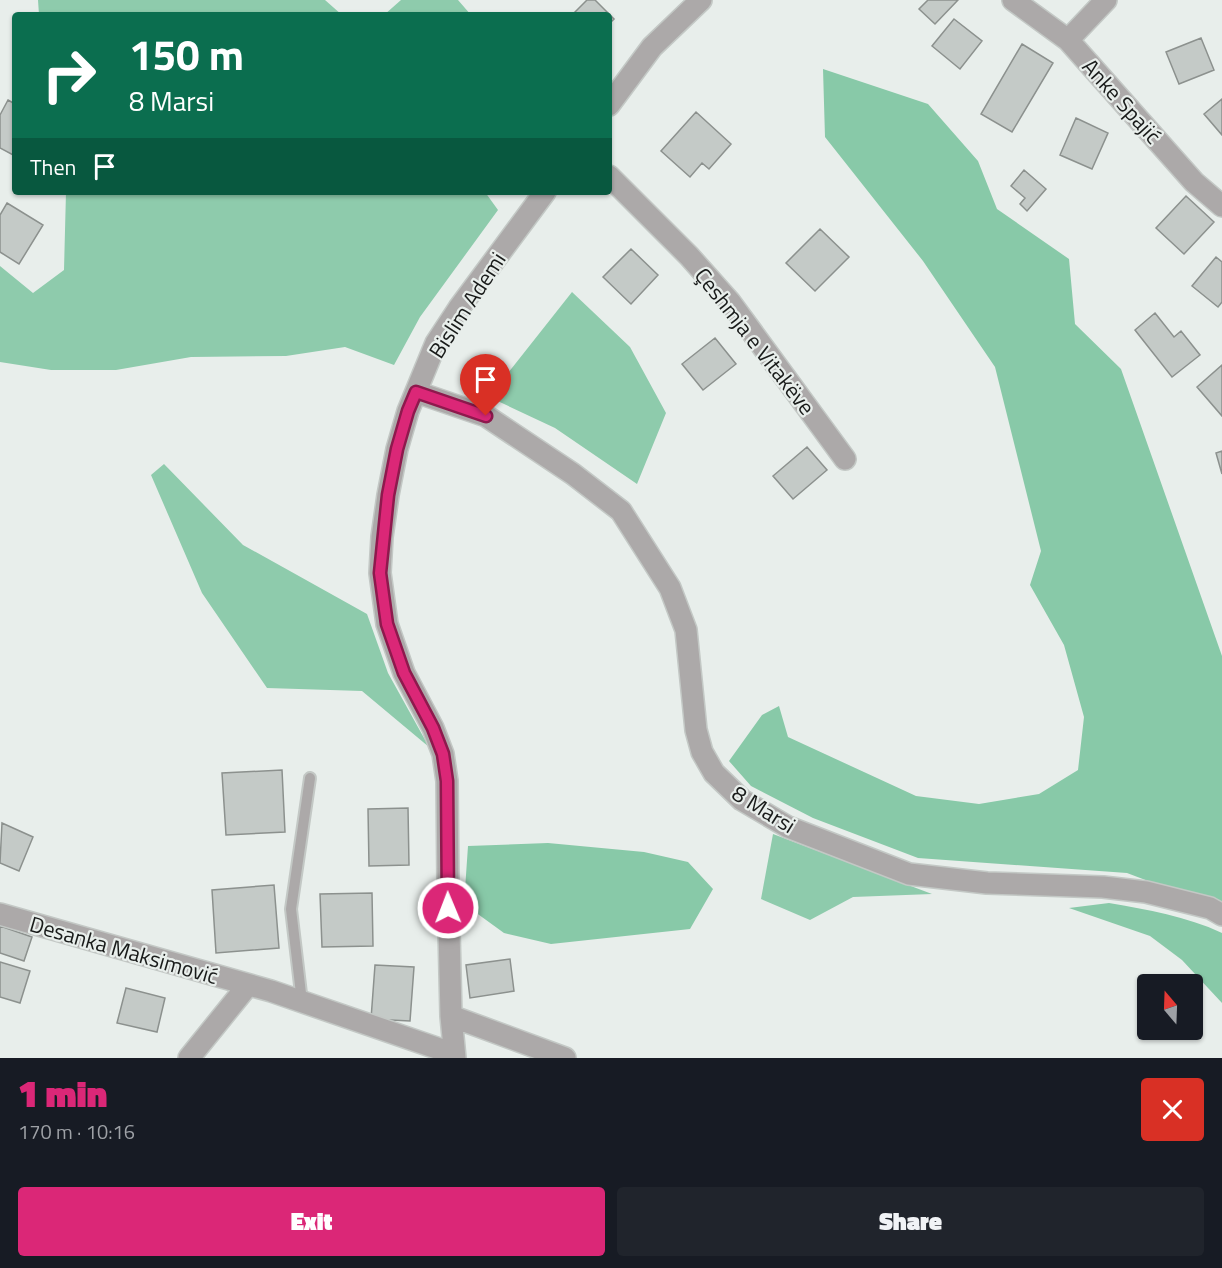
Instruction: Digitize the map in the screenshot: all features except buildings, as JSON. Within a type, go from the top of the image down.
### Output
[{"type":"street","points":[[612,101],[652,47],[701,0]]},
{"type":"street","points":[[1068,40],[1106,0]]},
{"type":"street","name":"Anke Spajić","points":[[1015,1],[1068,40],[1194,182],[1222,206]]},
{"type":"street","name":"Çeshmja e Vitakëve","points":[[612,179],[689,256],[730,302],[845,459]]},
{"type":"street","name":"Bislim Ademi","points":[[454,1056],[451,1016],[447,781],[443,754],[433,728],[404,673],[387,624],[380,573],[388,495],[397,449],[408,411],[436,343],[459,308],[543,195]]},
{"type":"street","name":"8 Marsi","points":[[416,392],[486,416],[573,474],[621,511],[670,588],[686,630],[696,730],[702,752],[714,773],[742,800],[788,827],[909,874],[987,883],[1103,887],[1146,892],[1210,908],[1222,915]]},
{"type":"street","name":"Desanka Maksimović","points":[[0,914],[248,985],[454,1056]]},
{"type":"street","name":"Desanka Maksimović","points":[[189,1058],[248,985]]},
{"type":"street","points":[[451,1016],[566,1058]]},
{"type":"lane","points":[[302,1002],[291,909],[310,778]]},
{"type":"green space","points":[[38,0],[325,0],[339,12],[39,12]]},
{"type":"green space","points":[[401,0],[458,0],[468,12],[387,12]]},
{"type":"green space","points":[[823,69],[928,104],[978,161],[997,209],[1069,259],[1075,324],[1121,369],[1222,656],[1222,909],[1127,873],[918,858],[813,818],[751,786],[729,761],[762,715],[779,706],[788,737],[916,796],[979,804],[1039,794],[1078,770],[1084,717],[1064,645],[1030,585],[1041,551],[995,367],[923,261],[825,137]]},
{"type":"green space","points":[[66,195],[487,195],[498,210],[420,317],[394,365],[345,347],[286,356],[191,357],[116,370],[51,370],[0,362],[0,266],[33,293],[64,270]]},
{"type":"green space","points":[[572,292],[630,347],[666,413],[637,484],[555,428],[489,397]]},
{"type":"green space","points":[[164,464],[243,545],[367,614],[388,673],[429,747],[362,691],[267,688],[202,593],[151,475]]},
{"type":"green space","points":[[773,834],[932,894],[853,897],[810,920],[761,899]]},
{"type":"green space","points":[[548,843],[644,852],[688,862],[713,889],[690,929],[551,944],[504,933],[464,904],[468,846]]},
{"type":"green space","points":[[1109,903],[1181,918],[1222,933],[1222,1003],[1203,983],[1203,974],[1195,974],[1182,960],[1150,936],[1069,908]]},
{"type":"route","points":[[448,908],[447,781],[443,754],[433,728],[404,673],[387,624],[380,573],[382,537],[397,449],[416,392],[486,416]]}]
